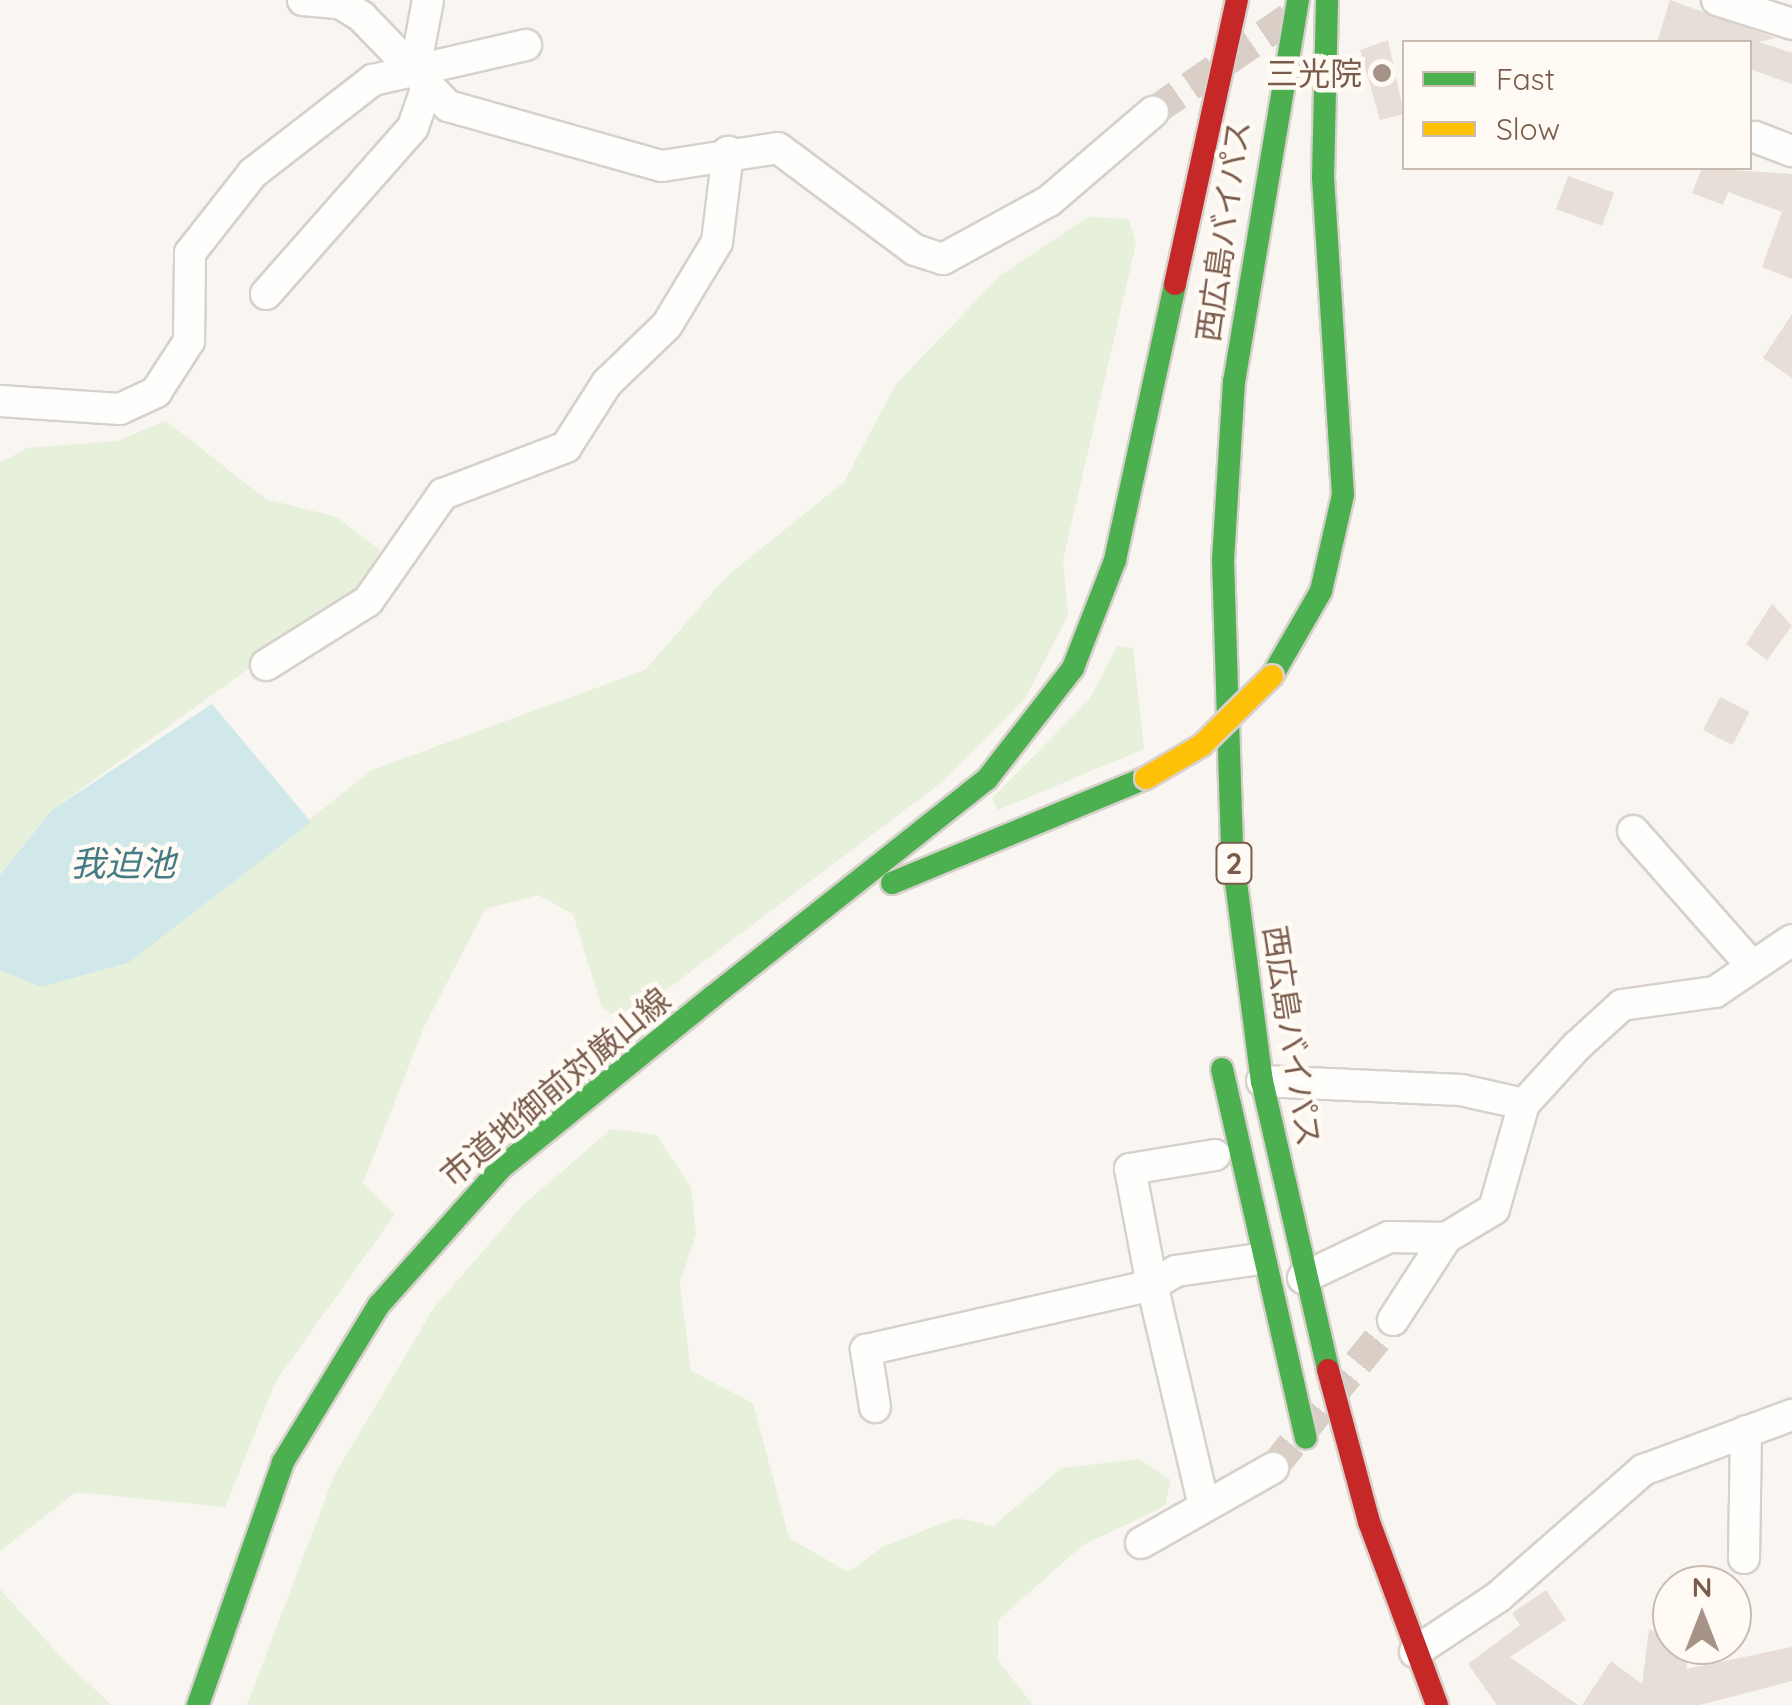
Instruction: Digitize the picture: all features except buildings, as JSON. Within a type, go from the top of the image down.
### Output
[{"type":"main road","points":[[712,997],[987,779],[1048,708],[1098,612],[1116,560],[1237,0]]},
{"type":"main road","name":"西広島バイパス","points":[[1222,196],[1260,0]]},
{"type":"main road","name":"西広島バイパス","points":[[1298,0],[1254,224],[1223,560],[1232,852],[1262,1082],[1302,1278],[1415,1652],[1438,1705]]},
{"type":"main road","points":[[712,997],[926,866],[1146,778],[1215,734],[1272,676],[1307,620],[1331,560],[1345,462],[1323,178],[1327,0]]},
{"type":"main road","points":[[1190,716],[1192,781]]},
{"type":"main road","name":"市道地御前対厳山線","points":[[198,1705],[283,1462],[379,1305],[501,1168],[712,997]]},
{"type":"main road","points":[[1218,1041],[1258,1259],[1315,1468]]},
{"type":"street","points":[[303,0],[340,4],[420,79],[495,124],[624,160],[662,166],[728,152],[778,148],[915,250],[944,259],[1049,201],[1154,112]]},
{"type":"street","points":[[278,290],[413,127],[428,0]]},
{"type":"street","points":[[1717,0],[1792,24]]},
{"type":"street","points":[[0,402],[120,409],[156,392],[189,341],[190,253],[222,204],[354,91],[420,79],[526,45]]},
{"type":"street","points":[[1755,137],[1792,151]]},
{"type":"street","points":[[266,666],[368,601],[443,494],[470,476],[566,448],[607,383],[667,325],[716,242],[728,152]]},
{"type":"street","points":[[1633,831],[1752,966]]},
{"type":"street","points":[[1392,1320],[1446,1238],[1494,1209],[1524,1104],[1622,1005],[1715,992],[1792,940]]},
{"type":"street","points":[[1262,1082],[1461,1090],[1524,1104]]},
{"type":"street","points":[[1204,1506],[1152,1285],[1130,1170],[1215,1155]]},
{"type":"street","points":[[1302,1278],[1389,1237],[1446,1238]]},
{"type":"street","points":[[875,1407],[866,1350],[1152,1285],[1176,1271],[1258,1259]]},
{"type":"street","points":[[1415,1652],[1498,1598],[1643,1470],[1792,1415]]},
{"type":"street","points":[[1744,1558],[1746,1432]]},
{"type":"street","points":[[1141,1543],[1273,1468]]},
{"type":"green space","points":[[1088,217],[1129,219],[1136,244],[1063,560],[1068,615],[1025,699],[938,785],[624,1022],[602,1008],[573,914],[538,895],[485,909],[424,1027],[363,1183],[395,1214],[276,1381],[225,1507],[76,1492],[0,1551],[0,970],[41,987],[128,963],[372,770],[645,670],[727,576],[844,482],[896,384],[1001,275]]},
{"type":"green space","points":[[166,421],[266,499],[337,517],[380,550],[357,591],[52,810],[0,875],[0,463],[27,448],[117,441]]},
{"type":"green space","points":[[1117,646],[1133,648],[1144,749],[998,810],[992,798],[1089,700]]},
{"type":"green space","points":[[611,1129],[656,1135],[691,1187],[696,1234],[680,1283],[691,1371],[753,1403],[789,1538],[848,1572],[884,1546],[957,1518],[993,1526],[1062,1468],[1139,1459],[1171,1480],[1165,1506],[1083,1545],[998,1620],[998,1660],[1033,1705],[247,1705],[334,1476],[433,1309],[522,1206]]},
{"type":"green space","points":[[0,1589],[60,1656],[111,1705],[0,1705]]},
{"type":"water","name":"我迫池","points":[[212,704],[311,822],[128,963],[41,987],[0,970],[0,875],[52,810]]},
{"type":"tunnel","points":[[1153,112],[1296,13]]},
{"type":"tunnel","points":[[1273,1468],[1393,1320]]},
{"type":"traffic: fast","points":[[1298,0],[1234,381],[1223,560],[1232,851],[1262,1081],[1328,1370]]},
{"type":"traffic: fast","points":[[1272,676],[1321,591],[1343,495],[1323,178],[1327,0]]},
{"type":"traffic: fast","points":[[712,997],[987,779],[1073,668],[1115,560],[1175,284]]},
{"type":"traffic: fast","points":[[892,883],[1146,778]]},
{"type":"traffic: fast","points":[[198,1705],[283,1462],[379,1305],[501,1168],[712,997]]},
{"type":"traffic: fast","points":[[1222,1069],[1306,1438]]},
{"type":"traffic: jam","points":[[1175,284],[1237,0]]},
{"type":"traffic: jam","points":[[1328,1370],[1369,1522],[1437,1705]]},
{"type":"traffic: slow","points":[[1146,778],[1202,745],[1272,676]]},
{"type":"place","name":"三光院","points":[[1382,73]]}]
